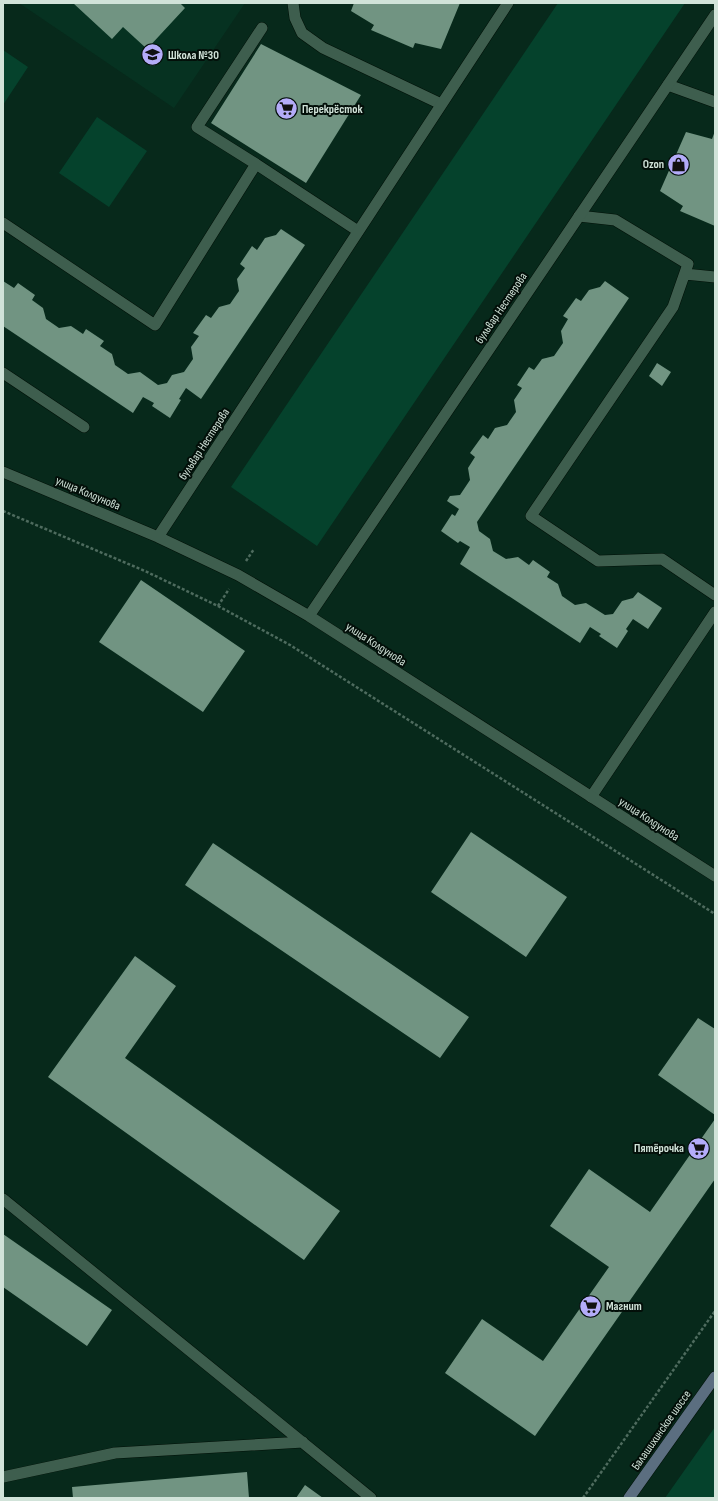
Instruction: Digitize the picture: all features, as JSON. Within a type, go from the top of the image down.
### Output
[{"type":"main road","name":"Балашихинское шоссе","points":[[629,1498],[715,1377]]},
{"type":"street","points":[[293,3],[295,18],[302,33],[323,48],[441,104]]},
{"type":"street","name":"бульвар Нестерова","points":[[158,537],[508,3]]},
{"type":"street","name":"бульвар Нестерова","points":[[309,616],[715,15]]},
{"type":"street","points":[[262,28],[197,127],[358,231]]},
{"type":"street","points":[[668,85],[715,102]]},
{"type":"street","points":[[3,224],[155,325],[256,164]]},
{"type":"street","points":[[579,216],[615,220],[688,264],[673,307],[531,516],[598,561],[662,559],[715,595]]},
{"type":"street","points":[[685,274],[715,277]]},
{"type":"street","points":[[3,373],[84,427]]},
{"type":"street","name":"улица Колдунова","points":[[3,472],[158,537],[238,575],[309,616],[715,876]]},
{"type":"street","points":[[591,797],[715,612]]},
{"type":"street","points":[[3,1199],[371,1498]]},
{"type":"street","points":[[3,1477],[115,1453],[303,1442]]},
{"type":"path","points":[[3,511],[145,572],[218,606],[290,645],[715,914]]},
{"type":"path","points":[[584,1498],[715,1311]]},
{"type":"shaded area","name":"Школа №30","points":[[19,3],[245,3],[174,108]]},
{"type":"shaded area","points":[[558,3],[685,3],[317,546],[231,487]]},
{"type":"shaded area","points":[[3,50],[28,67],[3,105]]},
{"type":"shaded area","points":[[97,117],[147,151],[109,207],[59,173]]},
{"type":"shaded area","points":[[715,1427],[715,1498],[665,1498]]},
{"type":"building","points":[[73,3],[180,3],[185,8],[147,49],[123,27],[112,39]]},
{"type":"building","points":[[354,3],[460,3],[441,49],[415,43],[413,48],[371,30],[374,25],[351,11]]},
{"type":"building","name":"Перекрёсток","points":[[261,44],[361,95],[306,183],[211,123]]},
{"type":"building","points":[[715,131],[715,226],[680,211],[683,206],[660,191],[686,132],[712,139]]},
{"type":"building","points":[[281,229],[305,245],[201,399],[186,388],[179,399],[181,400],[170,418],[152,406],[154,403],[143,397],[133,413],[3,326],[3,281],[14,288],[18,283],[35,295],[32,300],[43,308],[46,319],[59,328],[71,326],[83,334],[86,329],[104,341],[100,346],[112,354],[115,365],[128,374],[140,372],[158,385],[167,383],[172,375],[184,372],[193,359],[191,347],[199,336],[193,333],[206,315],[211,318],[219,307],[230,304],[239,291],[237,279],[245,268],[240,264],[252,246],[257,250],[265,238],[276,235]]},
{"type":"building","points":[[605,281],[629,298],[477,522],[479,531],[490,539],[493,551],[506,559],[518,557],[529,565],[533,560],[550,572],[547,577],[558,584],[562,596],[575,605],[586,603],[605,615],[613,614],[622,601],[633,598],[638,592],[662,608],[648,629],[633,619],[626,629],[628,631],[617,648],[599,636],[601,634],[590,627],[580,643],[460,564],[470,547],[460,541],[458,543],[441,531],[452,514],[455,516],[459,509],[447,501],[450,496],[460,495],[470,480],[468,468],[475,457],[470,453],[483,435],[488,439],[495,428],[507,425],[516,412],[514,400],[522,388],[517,385],[529,367],[534,370],[542,359],[554,356],[563,343],[561,331],[568,319],[563,316],[576,298],[581,301],[589,290],[600,287]]},
{"type":"building","points":[[657,363],[671,372],[662,386],[649,376]]},
{"type":"building","points":[[141,580],[245,651],[203,712],[99,642]]},
{"type":"building","points":[[471,832],[567,897],[526,957],[431,892]]},
{"type":"building","points":[[213,843],[469,1017],[440,1058],[185,885]]},
{"type":"building","points":[[135,956],[176,986],[125,1058],[340,1211],[304,1260],[48,1077]]},
{"type":"building","points":[[698,1018],[715,1029],[715,1115],[658,1075]]},
{"type":"building","points":[[715,1119],[715,1179],[535,1436],[445,1373],[482,1319],[543,1361],[609,1267],[550,1226],[589,1169],[650,1212]]},
{"type":"building","points":[[3,1234],[112,1310],[87,1346],[3,1287]]},
{"type":"building","points":[[247,1472],[249,1498],[73,1498],[72,1487]]},
{"type":"building","points":[[305,1485],[323,1498],[296,1498]]},
{"type":"place","name":"Школа №30","points":[[153,55]]},
{"type":"place","name":"Перекрёсток","points":[[286,109]]},
{"type":"place","name":"Ozon","points":[[679,164]]},
{"type":"place","name":"Пятёрочка","points":[[699,1148]]},
{"type":"place","name":"Магнит","points":[[591,1306]]}]
